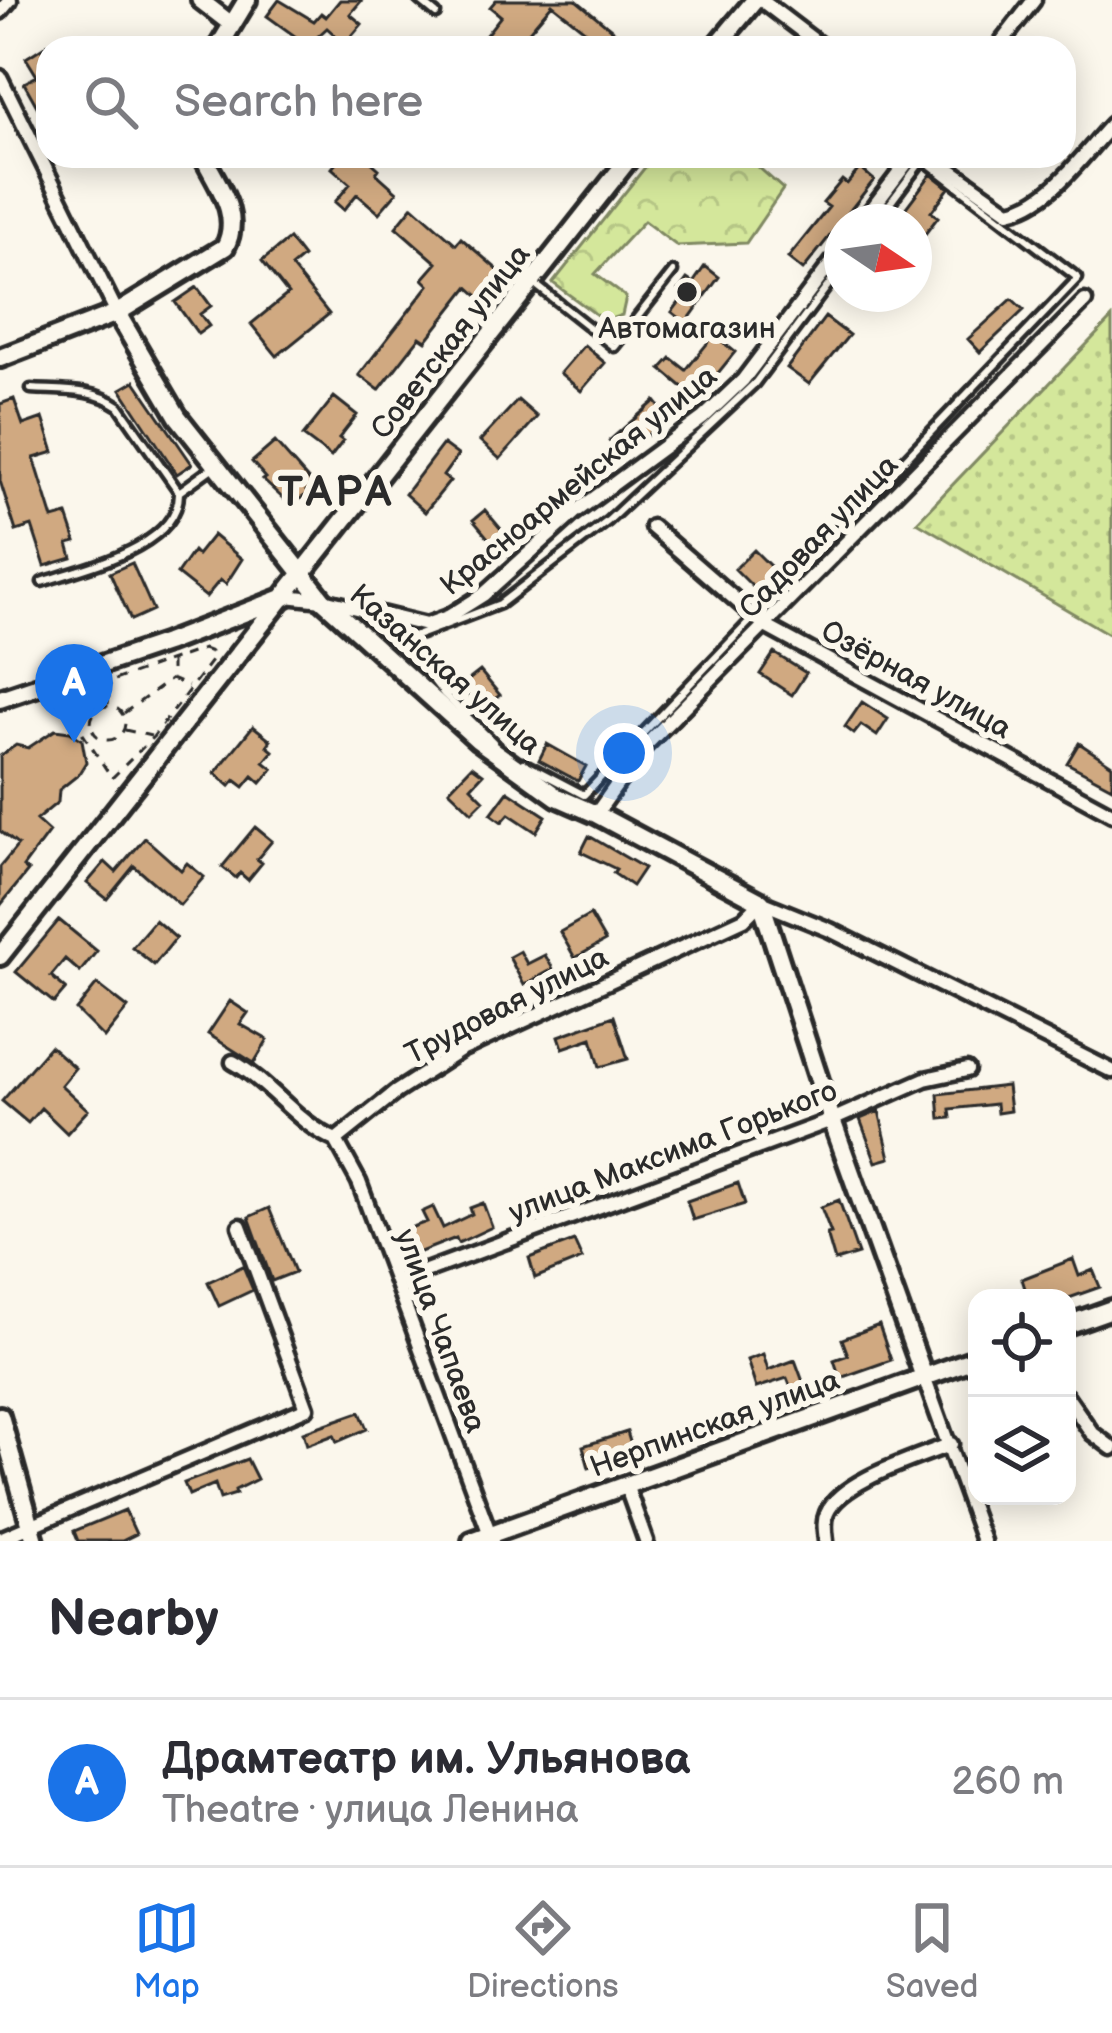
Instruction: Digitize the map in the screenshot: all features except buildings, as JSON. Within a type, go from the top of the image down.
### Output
[{"type":"main road","points":[[224,36],[247,0]]},
{"type":"main road","points":[[726,36],[758,0]]},
{"type":"main road","points":[[0,358],[117,314],[225,247],[234,231],[232,213],[209,168]]},
{"type":"main road","name":"Советская улица","points":[[0,956],[622,168]]},
{"type":"main road","name":"Казанская улица","points":[[117,314],[178,417],[323,600],[494,752],[556,797],[761,902]]},
{"type":"main road","points":[[0,699],[286,596]]},
{"type":"main road","points":[[761,902],[832,1120],[924,1377]]},
{"type":"main road","points":[[1076,1322],[1112,1309]]},
{"type":"main road","name":"Нерпинская улица","points":[[485,1539],[968,1361]]},
{"type":"main road","points":[[0,1416],[33,1534]]},
{"type":"street","points":[[0,12],[10,0]]},
{"type":"street","points":[[200,0],[231,24]]},
{"type":"street","points":[[758,0],[808,36]]},
{"type":"street","points":[[1006,36],[1034,0]]},
{"type":"street","name":"Казанская улица","points":[[0,77],[36,150]]},
{"type":"street","points":[[1076,162],[1112,124]]},
{"type":"street","name":"Казанская улица","points":[[45,168],[117,314]]},
{"type":"street","points":[[876,204],[903,168]]},
{"type":"street","points":[[948,168],[1009,211],[1024,208],[1045,194],[1070,168]]},
{"type":"street","name":"Красноармейская улица","points":[[286,596],[323,600],[426,626],[448,617],[483,595],[574,514],[716,405],[742,380],[824,273]]},
{"type":"street","name":"Садовая улица","points":[[596,814],[643,748],[762,622],[1085,301]]},
{"type":"street","name":"Озёрная улица","points":[[652,527],[762,622],[1112,814]]},
{"type":"street","points":[[761,902],[848,939],[1112,1071]]},
{"type":"street","name":"Трудовая улица","points":[[336,1140],[396,1092],[461,1050],[744,919],[761,902]]},
{"type":"street","points":[[232,1062],[274,1090],[319,1133],[336,1140]]},
{"type":"street","name":"улица Максима Горького","points":[[396,1282],[832,1120],[925,1079],[967,1070]]},
{"type":"street","name":"улица Чапаева","points":[[336,1140],[359,1182],[485,1539]]},
{"type":"street","points":[[0,1539],[33,1534],[308,1408],[239,1226]]},
{"type":"street","points":[[924,1377],[982,1541]]},
{"type":"street","points":[[1076,1410],[1092,1433],[1112,1448]]},
{"type":"street","points":[[826,1541],[824,1519],[835,1500],[865,1480],[951,1444]]},
{"type":"street","points":[[626,1485],[646,1541]]},
{"type":"lane","points":[[419,0],[436,14]]},
{"type":"lane","points":[[889,204],[916,168]]},
{"type":"lane","points":[[824,291],[755,383],[608,521],[500,604],[403,641],[443,694],[506,754],[584,795],[762,622],[1078,278],[935,168]]},
{"type":"lane","points":[[532,282],[614,346],[673,272]]},
{"type":"lane","points":[[31,389],[105,396],[119,406],[178,492],[177,511],[159,532],[130,551],[42,582]]},
{"type":"lane","points":[[178,492],[215,466]]},
{"type":"path","points":[[203,649],[211,652],[211,661],[153,736],[112,778],[60,699],[110,682],[203,649]]},
{"type":"path","points":[[171,679],[172,660]]},
{"type":"path","points":[[171,679],[190,686]]},
{"type":"path","points":[[122,714],[171,679]]},
{"type":"path","points":[[107,706],[110,682]]},
{"type":"path","points":[[107,706],[122,714]]},
{"type":"path","points":[[94,733],[93,715],[107,706]]},
{"type":"path","points":[[122,714],[124,730]]},
{"type":"path","points":[[94,733],[110,740],[124,730],[153,736]]},
{"type":"path","points":[[85,738],[94,733]]},
{"type":"green space","points":[[644,168],[759,168],[783,189],[746,243],[677,246],[644,221],[595,274],[626,297],[622,315],[605,321],[553,283]]},
{"type":"green space","points":[[1112,318],[1112,636],[917,522]]},
{"type":"place","name":"Автомагазин","points":[[687,292]]},
{"type":"place","name":"Драмтеатр им. Ульянова","points":[[74,743]]},
{"type":"district","name":"ТАРА","points":[[336,493]]}]
